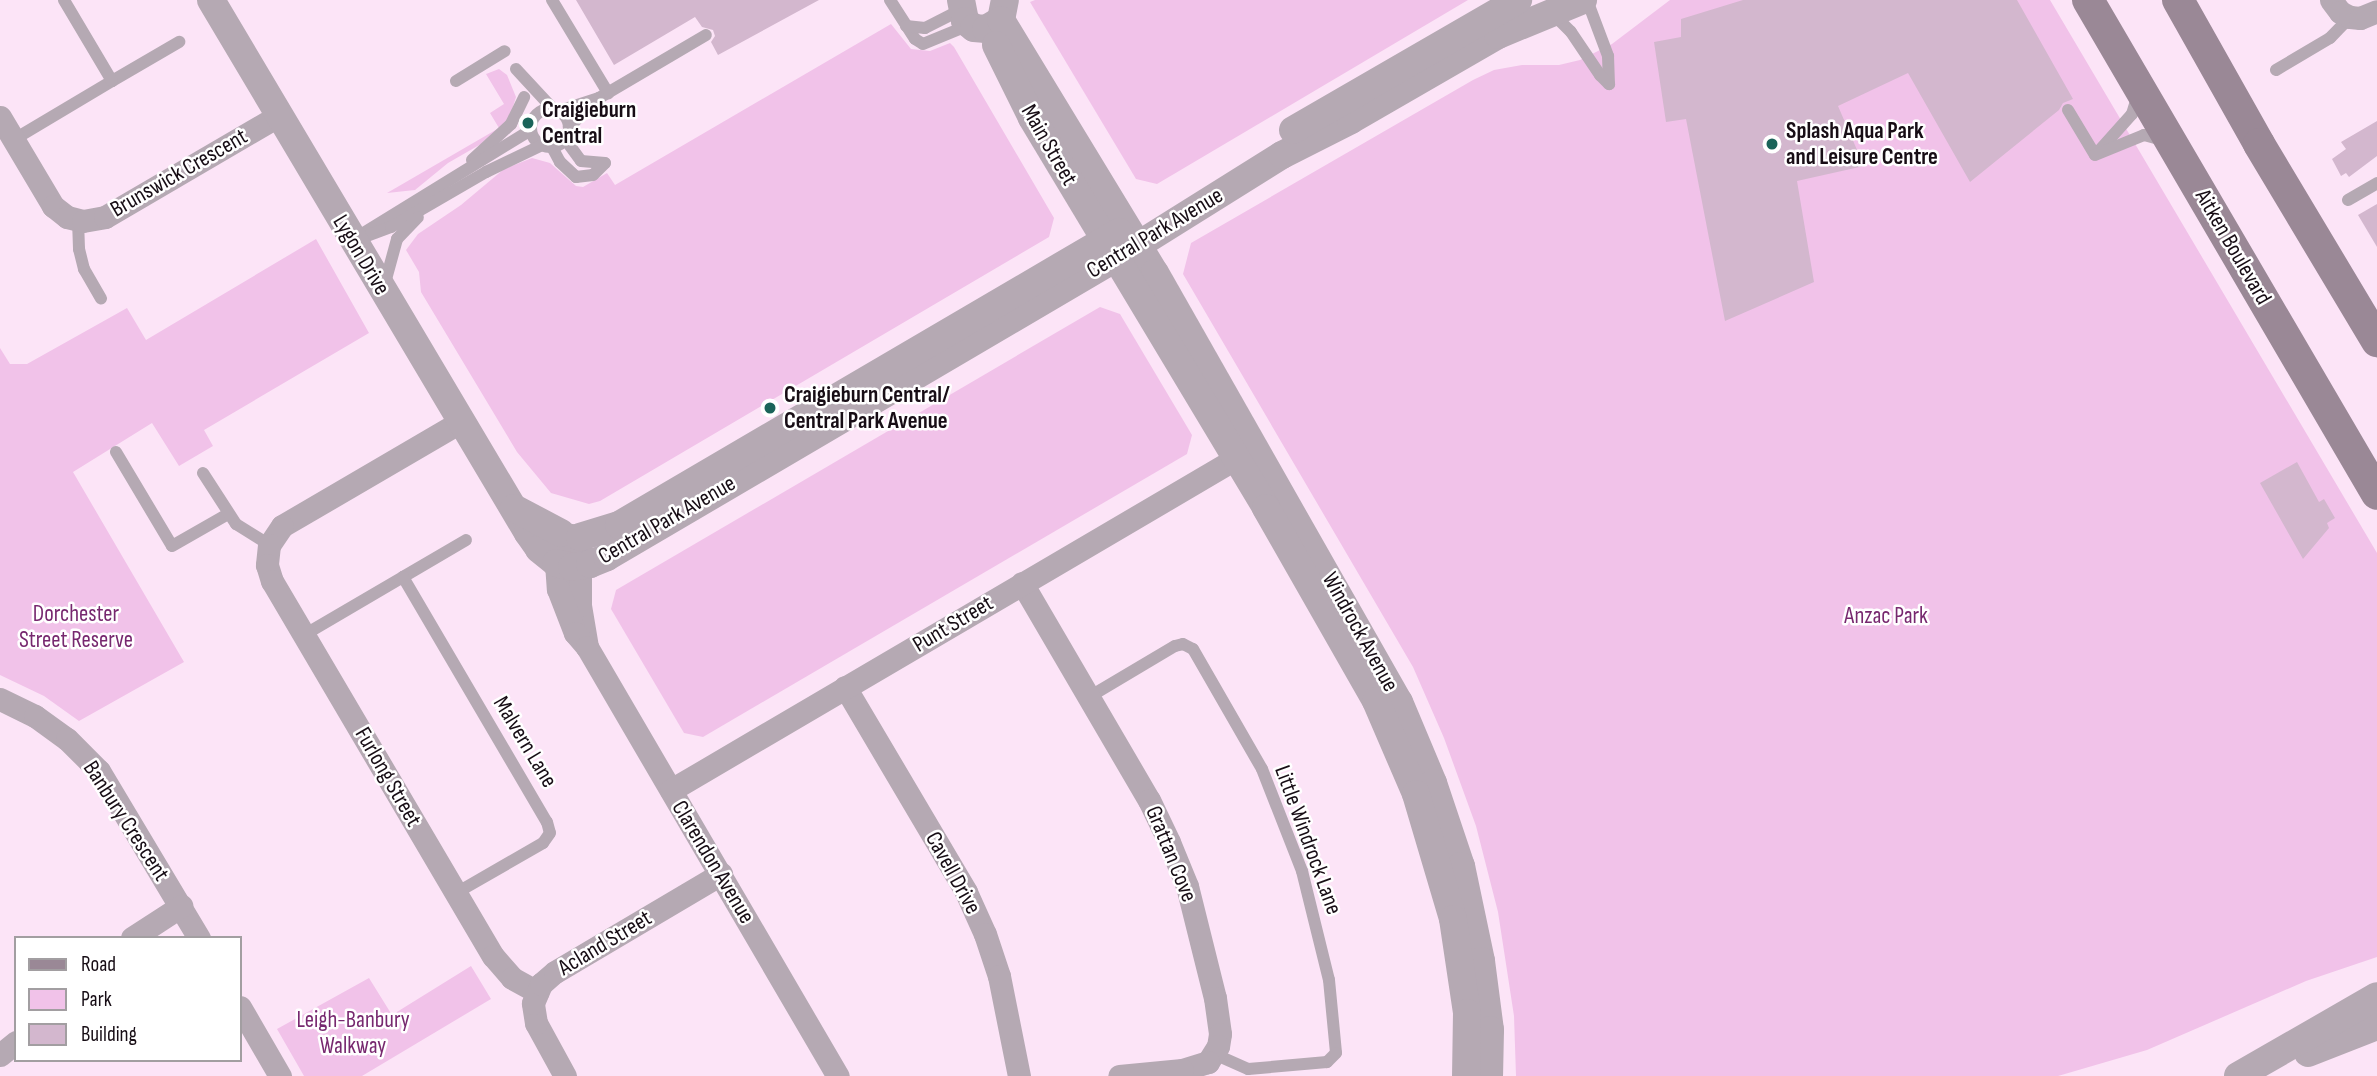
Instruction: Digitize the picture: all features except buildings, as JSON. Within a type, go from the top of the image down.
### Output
[{"type":"main road","points":[[2178,0],[2259,144],[2377,341]]},
{"type":"main road","name":"Aitken Boulevard","points":[[2088,2],[2377,494]]},
{"type":"street","name":"Lygon Drive","points":[[211,0],[460,422],[514,508]]},
{"type":"street","name":"Central Park Avenue","points":[[568,565],[607,557],[1518,0]]},
{"type":"street","name":"Central Park Avenue","points":[[571,535],[620,525],[1121,243],[1351,120],[1498,35],[1585,0]]},
{"type":"street","points":[[2331,0],[2340,12],[2350,17],[2360,18],[2377,11]]},
{"type":"street","name":"Main Street","points":[[988,11],[1121,243]]},
{"type":"street","name":"Brunswick Crescent","points":[[78,220],[93,221],[105,217],[278,116]]},
{"type":"street","points":[[0,117],[53,206],[67,217],[78,220]]},
{"type":"street","name":"Windrock Avenue","points":[[1121,243],[1245,453],[1381,665],[1436,790],[1461,866],[1481,961],[1490,1030],[1489,1076]]},
{"type":"street","points":[[269,545],[282,526],[290,520],[460,422]]},
{"type":"street","name":"Windrock Avenue","points":[[1245,453],[1376,701],[1416,794],[1445,885],[1460,958],[1467,1013],[1466,1076]]},
{"type":"street","name":"Punt Street","points":[[671,790],[1245,453]]},
{"type":"street","points":[[514,508],[571,535]]},
{"type":"street","points":[[514,508],[538,549],[568,565]]},
{"type":"street","name":"Clarendon Avenue","points":[[571,535],[568,565],[580,605],[587,647],[838,1076]]},
{"type":"street","name":"Furlong Street","points":[[269,545],[269,572],[456,893],[502,969],[537,992]]},
{"type":"street","name":"Grattan Cove","points":[[1022,583],[1149,800],[1187,886],[1215,998],[1220,1034],[1214,1054]]},
{"type":"street","name":"Cavell Drive","points":[[845,687],[966,892],[985,934],[999,976],[1019,1076]]},
{"type":"street","name":"Banbury Crescent","points":[[0,699],[35,716],[67,739],[99,771],[198,936]]},
{"type":"street","name":"Acland Street","points":[[565,1076],[536,1023],[534,1003],[537,992],[552,974],[721,874]]},
{"type":"street","points":[[135,936],[181,906]]},
{"type":"street","points":[[2238,1076],[2377,996]]},
{"type":"street","points":[[242,1010],[280,1076]]},
{"type":"street","points":[[2252,1076],[2377,1026]]},
{"type":"street","points":[[0,1055],[14,1044]]},
{"type":"street","points":[[1119,1076],[1198,1067],[1214,1054]]},
{"type":"lane","points":[[64,0],[112,81]]},
{"type":"lane","points":[[552,0],[604,96]]},
{"type":"lane","points":[[890,0],[906,26],[925,28],[988,11]]},
{"type":"lane","points":[[1551,12],[1571,32],[1609,84],[1608,56],[1585,0]]},
{"type":"lane","points":[[2276,70],[2330,38],[2350,17]]},
{"type":"lane","points":[[354,241],[385,217],[436,188],[531,125],[540,111],[556,110],[604,96],[706,36]]},
{"type":"lane","points":[[13,140],[179,42]]},
{"type":"lane","points":[[456,81],[505,51]]},
{"type":"lane","points":[[516,69],[556,110],[580,161],[605,163],[593,175],[576,177],[547,146],[534,140],[524,97],[516,69]]},
{"type":"lane","points":[[2095,155],[2132,114],[2138,98],[2137,84]]},
{"type":"lane","points":[[354,241],[391,228],[514,157],[547,146],[567,133],[604,96]]},
{"type":"lane","points":[[436,188],[499,138],[511,124],[524,97]]},
{"type":"lane","points":[[2068,110],[2095,155]]},
{"type":"lane","points":[[2095,155],[2144,135],[2156,136],[2175,148]]},
{"type":"lane","points":[[2348,200],[2377,183]]},
{"type":"lane","points":[[383,292],[397,239],[433,202]]},
{"type":"lane","points":[[78,220],[79,249],[84,269],[101,299]]},
{"type":"lane","points":[[116,452],[172,546],[228,514]]},
{"type":"lane","points":[[203,472],[236,524],[269,545]]},
{"type":"lane","points":[[304,635],[466,540]]},
{"type":"lane","name":"Malvern Lane","points":[[403,577],[550,828],[543,843],[456,893]]},
{"type":"lane","name":"Little Windrock Lane","points":[[1089,697],[1175,646],[1183,644],[1193,649],[1262,769],[1302,871],[1329,981],[1336,1053],[1327,1062],[1248,1069],[1214,1054]]},
{"type":"green space","points":[[1468,0],[1157,184],[1136,179],[1030,2]]},
{"type":"green space","name":"Anzac Park","points":[[1670,0],[2050,0],[2377,553],[2377,957],[2306,981],[2147,1050],[2058,1076],[1516,1076],[1514,1016],[1498,912],[1476,826],[1444,738],[1413,667],[1183,274],[1191,243],[1473,80],[1494,70],[1522,65],[1559,65],[1580,60],[1612,44]]},
{"type":"green space","points":[[891,24],[911,49],[930,51],[950,43],[954,47],[1054,218],[1049,237],[600,501],[589,504],[551,493],[517,452],[421,292],[419,272],[406,250],[418,234],[461,205],[504,169],[532,158],[550,163],[576,186],[583,187],[607,173],[615,185]]},
{"type":"green space","points":[[499,69],[507,75],[516,97],[509,119],[499,128],[490,113],[504,104],[486,74]]},
{"type":"green space","points":[[499,128],[481,144],[448,163],[415,190],[387,193]]},
{"type":"green space","name":"Dorchester Street Reserve","points":[[316,239],[369,333],[204,430],[213,446],[179,466],[152,423],[73,472],[184,662],[79,721],[44,696],[0,675],[0,348],[10,364],[27,364],[127,308],[146,340]]},
{"type":"green space","points":[[1100,307],[1120,314],[1192,435],[1187,454],[703,737],[684,733],[611,609],[616,590]]},
{"type":"green space","name":"Leigh-Banbury Walkway","points":[[471,966],[491,999],[362,1076],[304,1076],[277,1029],[369,978],[392,1015]]},
{"type":"place","name":"Craigieburn Central","points":[[528,123]]},
{"type":"place","name":"Splash Aqua Park and Leisure Centre","points":[[1772,144]]},
{"type":"place","name":"Craigieburn Central/ Central Park Avenue","points":[[770,408]]}]
